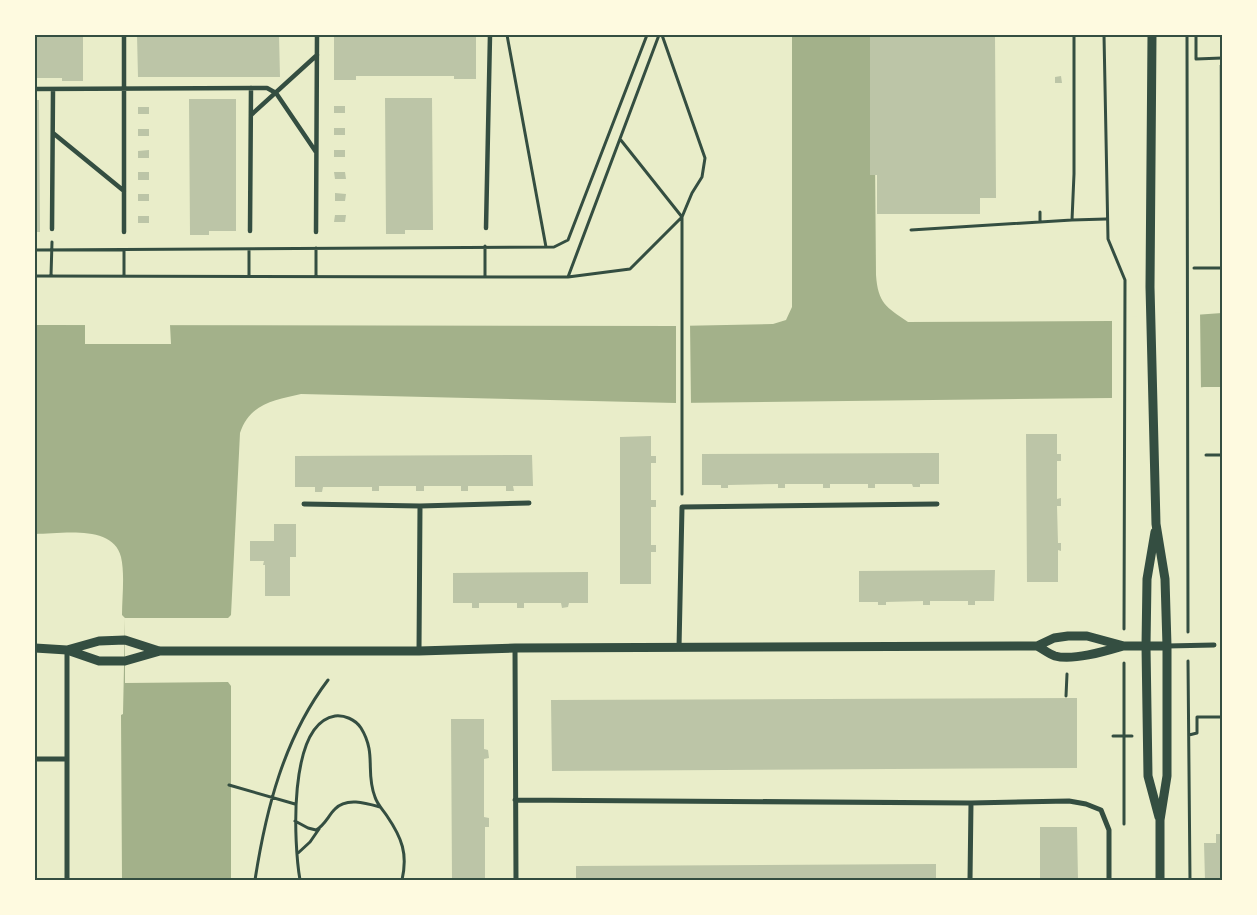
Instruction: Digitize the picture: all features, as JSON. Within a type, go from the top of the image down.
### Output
[{"type":"street","points":[[124,35],[124,232]]},
{"type":"street","points":[[316,232],[317,35]]},
{"type":"street","points":[[486,228],[490,35]]},
{"type":"street","points":[[1152,35],[1150,287],[1156,524],[1165,579],[1166,646],[1167,776],[1160,820],[1160,880]]},
{"type":"street","points":[[251,116],[317,56]]},
{"type":"street","points":[[250,231],[251,88]]},
{"type":"street","points":[[35,89],[267,88],[276,93],[316,152]]},
{"type":"street","points":[[52,229],[53,89]]},
{"type":"street","points":[[53,133],[124,190]]},
{"type":"street","points":[[304,504],[420,506],[529,503]]},
{"type":"street","points":[[679,648],[682,507],[937,504]]},
{"type":"street","points":[[420,506],[420,651]]},
{"type":"street","points":[[1156,524],[1147,579],[1146,646],[1148,776],[1160,820]]},
{"type":"street","points":[[35,648],[67,650],[99,661],[125,661],[160,651],[1037,646],[1054,638],[1068,636],[1088,636],[1124,646]]},
{"type":"street","points":[[67,650],[99,641],[125,640],[160,651]]},
{"type":"street","points":[[1037,646],[1056,656],[1089,655],[1124,646],[1214,646]]},
{"type":"street","points":[[515,648],[516,880]]},
{"type":"street","points":[[67,650],[67,880]]},
{"type":"street","points":[[35,759],[67,759]]},
{"type":"street","points":[[515,800],[971,803],[1069,801],[1086,804],[1101,810],[1109,830],[1109,880]]},
{"type":"street","points":[[970,880],[971,803]]},
{"type":"path","points":[[507,35],[546,247]]},
{"type":"path","points":[[35,250],[554,247],[568,240],[646,35]]},
{"type":"path","points":[[568,277],[661,35]]},
{"type":"path","points":[[35,276],[568,277],[630,269],[682,217],[692,193],[702,176],[705,158],[661,35]]},
{"type":"path","points":[[1072,220],[1074,174],[1074,35]]},
{"type":"path","points":[[1104,35],[1106,219],[1108,238],[1125,280],[1125,446]]},
{"type":"path","points":[[1187,35],[1187,443]]},
{"type":"path","points":[[1196,35],[1196,59],[1222,58]]},
{"type":"path","points":[[620,139],[682,217],[682,507]]},
{"type":"path","points":[[1040,212],[1040,222]]},
{"type":"path","points":[[911,230],[1106,219]]},
{"type":"path","points":[[485,277],[486,228]]},
{"type":"path","points":[[50,276],[52,229]]},
{"type":"path","points":[[249,276],[250,231]]},
{"type":"path","points":[[124,232],[124,276]]},
{"type":"path","points":[[316,232],[316,276]]},
{"type":"path","points":[[1194,268],[1222,268]]},
{"type":"path","points":[[1206,455],[1222,455]]},
{"type":"path","points":[[255,880],[272,797],[290,744],[312,700],[328,680]]},
{"type":"path","points":[[300,880],[296,854],[295,804],[302,759],[308,743],[322,721],[341,715],[359,725],[370,748],[371,784],[375,798],[399,837],[404,852],[405,865],[402,880]]},
{"type":"path","points":[[1189,735],[1198,733],[1198,717],[1222,717]]},
{"type":"path","points":[[229,785],[295,804]]},
{"type":"path","points":[[296,854],[310,842],[336,808],[347,802],[361,802],[381,807]]},
{"type":"path","points":[[295,821],[316,830],[320,827]]},
{"type":"shaded area","points":[[792,35],[874,35],[876,275],[881,298],[889,308],[908,322],[1111,321],[1222,313],[1222,387],[1204,387],[1111,398],[676,403],[301,394],[264,404],[250,415],[240,433],[231,615],[228,618],[227,625],[228,682],[231,686],[231,880],[122,880],[121,715],[123,714],[125,618],[122,615],[123,578],[121,557],[116,547],[108,539],[97,535],[85,533],[35,534],[35,325],[676,326],[773,324],[786,320],[792,307]]},
{"type":"pier","points":[[1200,311],[1201,390],[1112,401],[1112,318]]},
{"type":"pier","points":[[690,322],[691,405],[676,406],[676,323]]},
{"type":"pier","points":[[85,325],[170,325],[171,344],[85,344]]},
{"type":"pier","points":[[125,618],[228,618],[228,682],[125,683]]},
{"type":"building","points":[[35,35],[83,35],[83,81],[62,81],[62,78],[35,78]]},
{"type":"building","points":[[137,35],[279,35],[280,77],[138,77]]},
{"type":"building","points":[[334,35],[476,35],[476,79],[454,79],[454,76],[356,76],[356,80],[334,80]]},
{"type":"building","points":[[870,35],[995,35],[996,198],[980,198],[980,214],[877,214],[877,175],[870,175]]},
{"type":"building","points":[[1219,65],[1222,65],[1222,223],[1220,223]]},
{"type":"building","points":[[1061,76],[1062,83],[1055,83],[1055,77]]},
{"type":"building","points":[[385,98],[432,98],[433,230],[405,230],[405,234],[386,234]]},
{"type":"building","points":[[189,99],[236,99],[236,231],[209,231],[209,235],[190,235]]},
{"type":"building","points":[[35,100],[39,100],[40,232],[35,232]]},
{"type":"building","points":[[334,106],[345,106],[345,113],[334,113]]},
{"type":"building","points":[[138,107],[149,107],[149,114],[138,114]]},
{"type":"building","points":[[334,128],[345,128],[345,135],[334,135]]},
{"type":"building","points":[[138,129],[149,129],[149,136],[138,136]]},
{"type":"building","points":[[149,150],[149,158],[138,158],[138,151]]},
{"type":"building","points":[[334,150],[345,150],[345,157],[334,157]]},
{"type":"building","points":[[138,172],[149,172],[149,180],[138,180]]},
{"type":"building","points":[[334,172],[345,172],[346,179],[335,179]]},
{"type":"building","points":[[335,193],[346,194],[345,201],[335,201]]},
{"type":"building","points":[[138,194],[149,194],[149,201],[138,201]]},
{"type":"building","points":[[335,215],[346,215],[345,222],[334,222]]},
{"type":"building","points":[[138,216],[149,216],[149,223],[138,223]]},
{"type":"building","points":[[1026,434],[1057,434],[1057,454],[1061,454],[1061,461],[1057,461],[1057,499],[1061,498],[1061,506],[1057,506],[1058,543],[1061,543],[1061,551],[1058,550],[1058,582],[1027,582]]},
{"type":"building","points":[[651,436],[651,456],[656,456],[656,463],[651,463],[651,500],[656,500],[656,507],[651,507],[651,545],[656,545],[656,552],[651,552],[651,584],[620,584],[620,437]]},
{"type":"building","points":[[939,453],[939,484],[920,484],[920,487],[913,487],[912,484],[875,484],[875,488],[868,488],[868,484],[830,484],[830,488],[823,488],[823,484],[785,484],[785,488],[778,488],[778,484],[728,485],[728,488],[721,488],[721,485],[702,485],[702,454]]},
{"type":"building","points":[[532,455],[533,486],[513,486],[514,491],[506,491],[506,486],[468,486],[468,491],[461,491],[461,486],[424,486],[424,491],[416,491],[416,486],[379,486],[379,491],[372,491],[372,487],[323,487],[322,492],[315,492],[315,487],[295,487],[295,456]]},
{"type":"building","points":[[274,524],[296,524],[296,557],[290,557],[290,596],[265,596],[264,561],[250,561],[250,541],[274,541]]},
{"type":"building","points":[[995,570],[994,601],[975,601],[975,605],[968,605],[968,601],[930,601],[930,605],[923,605],[923,601],[886,602],[886,605],[878,605],[878,602],[859,602],[859,571]]},
{"type":"building","points":[[588,572],[588,603],[569,603],[568,607],[562,608],[561,603],[524,603],[524,608],[517,608],[517,603],[479,603],[479,608],[472,608],[472,603],[453,603],[453,573]]},
{"type":"building","points":[[1077,698],[1077,768],[552,771],[551,700]]},
{"type":"building","points":[[451,719],[484,719],[484,749],[488,750],[489,758],[484,759],[484,817],[489,818],[489,827],[485,827],[485,880],[452,880]]},
{"type":"building","points":[[1040,827],[1077,827],[1078,880],[1040,880]]},
{"type":"building","points":[[1216,834],[1222,834],[1222,880],[1205,880],[1204,843],[1216,843]]},
{"type":"building","points":[[936,864],[936,880],[576,880],[576,866]]}]
